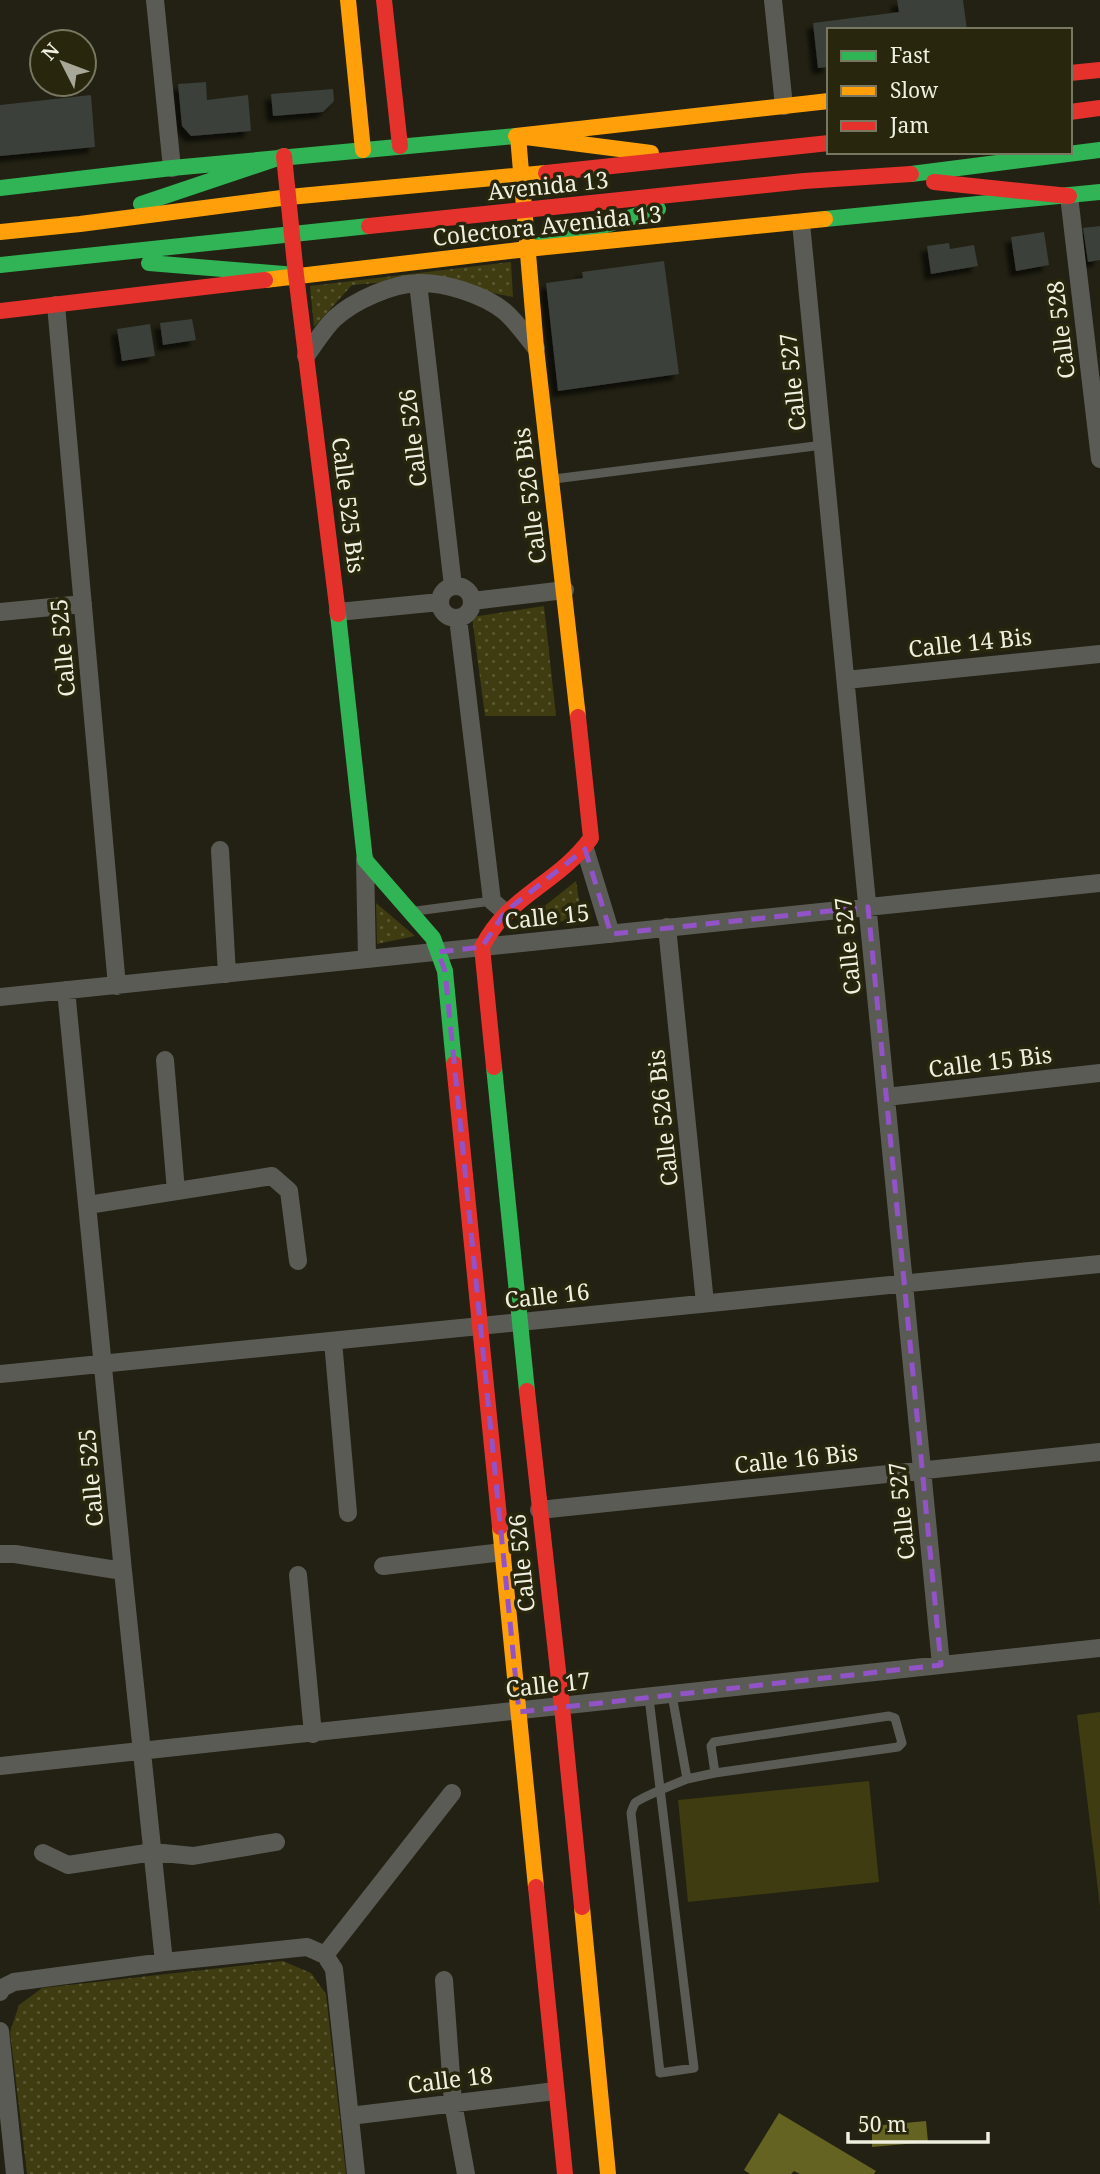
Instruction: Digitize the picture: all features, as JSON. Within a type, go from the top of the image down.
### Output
[{"type":"main road","points":[[348,0],[363,150]]},
{"type":"main road","points":[[384,0],[400,146]]},
{"type":"main road","points":[[1072,73],[1100,69]]},
{"type":"main road","points":[[0,188],[284,156],[518,136],[827,101]]},
{"type":"main road","points":[[1072,112],[1100,108]]},
{"type":"main road","points":[[518,136],[699,159]]},
{"type":"main road","name":"Calle 526 Bis","points":[[518,136],[536,348],[591,828],[591,838],[585,849]]},
{"type":"main road","name":"Avenida 13","points":[[0,232],[289,197],[699,159],[827,143]]},
{"type":"main road","name":"Avenida 13","points":[[1072,154],[1100,150]]},
{"type":"main road","name":"Avenida 13","points":[[0,265],[804,181],[886,177],[1068,154]]},
{"type":"main road","points":[[80,224],[284,156]]},
{"type":"main road","name":"Calle 525 Bis","points":[[284,156],[365,860]]},
{"type":"main road","points":[[886,177],[1069,196]]},
{"type":"main road","points":[[527,249],[718,190]]},
{"type":"main road","name":"Colectora Avenida 13","points":[[0,311],[527,249],[1100,192]]},
{"type":"main road","points":[[84,257],[296,275]]},
{"type":"main road","points":[[482,947],[495,923],[498,907],[566,868],[585,849]]},
{"type":"main road","points":[[365,860],[433,938],[438,952]]},
{"type":"main road","name":"Calle 526","points":[[482,947],[608,2174]]},
{"type":"main road","name":"Calle 526","points":[[438,952],[445,971],[565,2174]]},
{"type":"street","points":[[155,0],[172,168]]},
{"type":"street","points":[[773,0],[784,106]]},
{"type":"street","name":"Calle 528","points":[[1069,196],[1100,459]]},
{"type":"street","name":"Calle 527","points":[[801,223],[941,1665]]},
{"type":"street","points":[[306,356],[334,319],[356,303],[373,293],[418,283],[465,290],[491,302],[506,312],[536,348]]},
{"type":"street","name":"Calle 526","points":[[418,283],[453,586]]},
{"type":"street","name":"Calle 525","points":[[56,305],[117,986]]},
{"type":"street","points":[[453,586],[468,591],[472,601],[470,610],[458,618],[444,612],[440,602],[443,594],[453,586]]},
{"type":"street","points":[[472,601],[565,590]]},
{"type":"street","points":[[338,612],[440,602]]},
{"type":"street","points":[[0,612],[83,604]]},
{"type":"street","points":[[458,618],[498,907]]},
{"type":"street","name":"Calle 14 Bis","points":[[846,680],[1100,654]]},
{"type":"street","name":"Calle 526 Bis","points":[[585,849],[611,934]]},
{"type":"street","points":[[220,850],[227,974]]},
{"type":"street","name":"Calle 525 Bis","points":[[365,860],[367,959]]},
{"type":"street","name":"Calle 15","points":[[0,997],[1100,883]]},
{"type":"street","name":"Calle 526 Bis","points":[[667,927],[705,1303]]},
{"type":"street","name":"Calle 525","points":[[66,990],[164,1962]]},
{"type":"street","points":[[165,1060],[176,1191]]},
{"type":"street","name":"Calle 15 Bis","points":[[886,1097],[1100,1073]]},
{"type":"street","points":[[88,1205],[272,1176],[289,1191],[298,1261]]},
{"type":"street","name":"Calle 16","points":[[0,1374],[1100,1264]]},
{"type":"street","points":[[333,1341],[348,1513]]},
{"type":"street","name":"Calle 16 Bis","points":[[539,1510],[1100,1452]]},
{"type":"street","points":[[383,1566],[503,1552]]},
{"type":"street","points":[[0,1554],[123,1571]]},
{"type":"street","points":[[298,1575],[313,1734]]},
{"type":"street","name":"Calle 17","points":[[0,1766],[1100,1648]]},
{"type":"street","points":[[325,1955],[453,1793]]},
{"type":"street","points":[[43,1853],[68,1864],[153,1852],[193,1856],[276,1842]]},
{"type":"street","points":[[1,1989],[14,1982],[164,1962],[307,1947],[325,1955],[334,1969],[356,2174]]},
{"type":"street","points":[[444,1980],[453,2104],[466,2174]]},
{"type":"street","points":[[0,2031],[6,2152],[15,2174]]},
{"type":"street","name":"Calle 18","points":[[350,2116],[555,2091]]},
{"type":"lane","points":[[552,479],[823,445]]},
{"type":"lane","points":[[410,912],[498,907]]},
{"type":"lane","points":[[672,1695],[687,1779]]},
{"type":"lane","points":[[649,1698],[659,1793],[694,2068],[660,2073],[631,1814],[634,1804],[640,1800],[659,1793],[687,1779],[898,1747],[902,1743],[895,1718],[889,1716],[715,1742],[712,1746],[715,1773]]},
{"type":"highlighted area","points":[[585,849],[611,934],[868,907],[941,1665],[519,1712],[445,971],[438,952],[482,947],[505,912]]},
{"type":"shaded area","points":[[511,262],[513,297],[423,279],[352,285],[314,327],[310,286]]},
{"type":"shaded area","points":[[544,606],[556,716],[485,716],[472,617]]},
{"type":"shaded area","points":[[576,881],[582,920],[522,924]]},
{"type":"shaded area","points":[[376,903],[415,936],[377,944]]},
{"type":"shaded area","points":[[1100,1712],[1100,1907],[1077,1715]]},
{"type":"shaded area","points":[[869,1781],[879,1882],[688,1902],[678,1800]]},
{"type":"shaded area","points":[[283,1961],[311,1973],[326,1994],[346,2174],[27,2174],[10,2032],[19,2005],[42,1988]]},
{"type":"shaded area","points":[[779,2113],[876,2171],[874,2174],[800,2174],[794,2171],[791,2174],[750,2174],[744,2170]]},
{"type":"shaded area","points":[[926,2121],[928,2142],[872,2147],[872,2126]]},
{"type":"building","points":[[897,0],[963,0],[967,28],[827,28],[827,67],[818,68],[813,23],[899,12]]},
{"type":"building","points":[[206,82],[207,100],[248,95],[251,131],[191,136],[182,126],[178,84]]},
{"type":"building","points":[[333,89],[334,101],[323,112],[273,116],[271,94]]},
{"type":"building","points":[[64,98],[91,98],[95,147],[0,156],[0,105]]},
{"type":"building","points":[[1100,226],[1100,260],[1088,262],[1083,228]]},
{"type":"building","points":[[1044,232],[1049,265],[1016,271],[1011,237]]},
{"type":"building","points":[[949,243],[950,249],[974,245],[978,266],[931,274],[927,246]]},
{"type":"building","points":[[664,261],[679,374],[558,391],[546,283],[583,278],[582,272]]},
{"type":"building","points":[[192,319],[196,340],[163,345],[160,323]]},
{"type":"building","points":[[150,324],[155,356],[122,361],[117,329]]},
{"type":"traffic: fast","points":[[0,188],[172,168],[516,136]]},
{"type":"traffic: fast","points":[[1072,154],[1100,150]]},
{"type":"traffic: fast","points":[[911,174],[1068,154]]},
{"type":"traffic: fast","points":[[141,204],[284,156]]},
{"type":"traffic: fast","points":[[825,219],[1100,192]]},
{"type":"traffic: fast","points":[[527,249],[658,209]]},
{"type":"traffic: fast","points":[[0,265],[369,226]]},
{"type":"traffic: fast","points":[[149,263],[296,275]]},
{"type":"traffic: fast","points":[[338,614],[365,860],[433,938],[445,971],[454,1064]]},
{"type":"traffic: fast","points":[[494,1067],[527,1391]]},
{"type":"traffic: slow","points":[[348,0],[363,150]]},
{"type":"traffic: slow","points":[[516,136],[827,101]]},
{"type":"traffic: slow","points":[[518,136],[536,348],[578,717]]},
{"type":"traffic: slow","points":[[518,136],[651,153]]},
{"type":"traffic: slow","points":[[0,232],[289,197],[546,173]]},
{"type":"traffic: slow","points":[[265,280],[527,249],[825,219]]},
{"type":"traffic: slow","points":[[500,1527],[536,1887]]},
{"type":"traffic: slow","points":[[582,1907],[608,2174]]},
{"type":"traffic: jam","points":[[384,0],[400,146]]},
{"type":"traffic: jam","points":[[1072,73],[1100,70]]},
{"type":"traffic: jam","points":[[1072,112],[1100,108]]},
{"type":"traffic: jam","points":[[546,173],[827,143]]},
{"type":"traffic: jam","points":[[284,156],[338,614]]},
{"type":"traffic: jam","points":[[369,226],[804,181],[911,174]]},
{"type":"traffic: jam","points":[[934,182],[1069,196]]},
{"type":"traffic: jam","points":[[0,311],[265,280]]},
{"type":"traffic: jam","points":[[494,1067],[482,947],[505,915],[564,867],[591,838],[578,717]]},
{"type":"traffic: jam","points":[[454,1064],[500,1527]]},
{"type":"traffic: jam","points":[[527,1391],[582,1907]]},
{"type":"traffic: jam","points":[[536,1887],[565,2174]]}]
